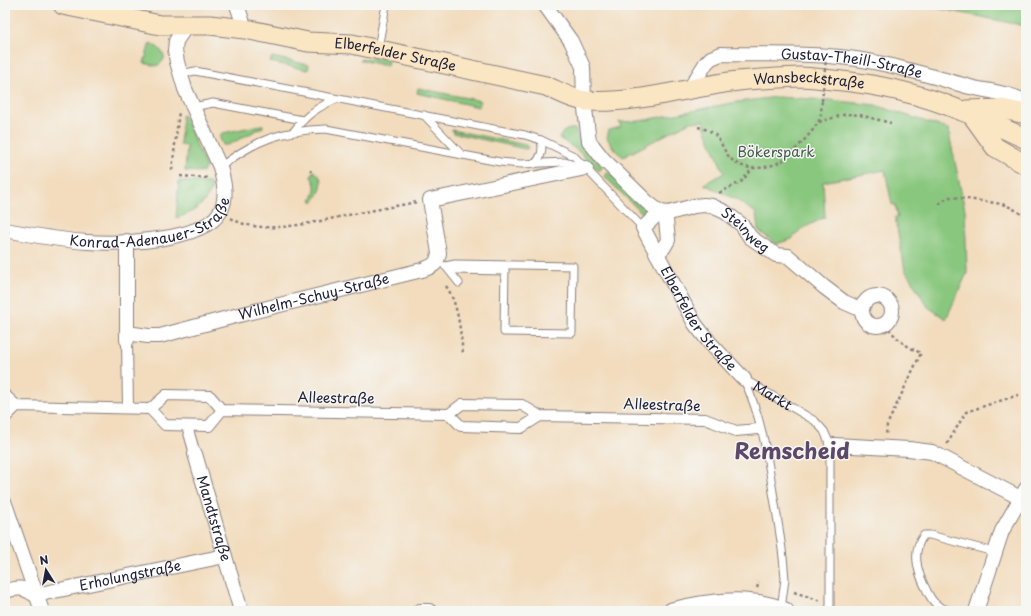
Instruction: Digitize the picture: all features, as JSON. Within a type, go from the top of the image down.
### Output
[{"type":"main road","name":"Elberfelder Straße","points":[[63,5],[160,25],[210,25],[245,29],[308,42],[352,44],[546,86],[584,101]]},
{"type":"main road","name":"Wansbeckstraße","points":[[584,101],[620,100],[731,82],[802,77],[887,88],[938,102],[966,112],[1026,139]]},
{"type":"main road","points":[[966,112],[1002,109],[1026,114]]},
{"type":"main road","points":[[966,112],[995,147],[1026,165]]},
{"type":"street","points":[[237,5],[245,29]]},
{"type":"street","points":[[544,5],[554,16],[571,41],[583,67],[584,101]]},
{"type":"street","name":"Konrad-Adenauer-Straße","points":[[5,230],[40,237],[88,242],[149,240],[175,236],[198,229],[212,221],[220,211],[225,195],[224,179],[216,173],[180,74],[175,50],[176,41],[187,25]]},
{"type":"street","name":"Gustav-Theill-Straße","points":[[689,90],[706,63],[712,58],[721,54],[827,56],[872,62],[905,69],[1011,96],[1026,102]]},
{"type":"street","name":"Elberfelder Straße","points":[[584,101],[587,135],[589,141],[602,158],[647,202],[660,212],[666,220],[668,240],[657,254]]},
{"type":"street","points":[[439,264],[437,237],[430,200],[586,168]]},
{"type":"street","name":"Steinweg","points":[[660,212],[669,212],[704,205],[712,206],[725,212],[742,225],[750,237],[776,255],[788,256],[844,302],[862,310]]},
{"type":"street","points":[[643,228],[660,212]]},
{"type":"street","name":"Elberfelder Straße","points":[[643,228],[702,335],[744,379]]},
{"type":"street","points":[[126,241],[128,408]]},
{"type":"street","name":"Wilhelm-Schuy-Straße","points":[[127,336],[160,336],[422,270],[439,264]]},
{"type":"street","points":[[876,296],[887,300],[890,304],[891,315],[885,324],[874,326],[865,320],[862,310],[866,300],[876,296]]},
{"type":"street","points":[[5,395],[17,406],[150,409],[166,395],[210,396],[222,410],[209,426],[165,426],[150,409]]},
{"type":"street","points":[[462,404],[522,405],[540,416],[521,428],[461,426],[449,414],[462,404]]},
{"type":"street","points":[[5,418],[17,406]]},
{"type":"street","name":"Alleestraße","points":[[222,410],[449,414]]},
{"type":"street","name":"Alleestraße","points":[[540,416],[705,419],[736,432],[760,429]]},
{"type":"street","name":"Mandtstraße","points":[[187,426],[241,611]]},
{"type":"street","points":[[834,445],[932,452],[1024,496],[1002,531],[976,611]]},
{"type":"street","points":[[5,504],[42,611]]},
{"type":"street","name":"Erholungstraße","points":[[36,595],[225,556]]},
{"type":"street","points":[[5,590],[24,588],[36,595]]},
{"type":"street","points":[[672,611],[711,604],[734,602],[744,602],[774,609]]},
{"type":"street","points":[[420,611],[429,611]]},
{"type":"lane","points":[[377,50],[386,5]]},
{"type":"lane","points":[[180,74],[195,71],[525,135],[541,140],[574,156],[643,228]]},
{"type":"lane","points":[[294,131],[303,120],[320,106],[336,98]]},
{"type":"lane","points":[[193,107],[213,103],[303,120]]},
{"type":"lane","points":[[423,115],[462,155]]},
{"type":"lane","points":[[216,173],[233,157],[278,135],[294,131],[326,129],[500,162],[521,164],[565,162],[586,168]]},
{"type":"lane","points":[[535,164],[540,159],[542,153],[541,140]]},
{"type":"lane","points":[[439,264],[505,268],[573,266],[572,333],[504,332],[505,268]]},
{"type":"lane","points":[[439,264],[459,283]]},
{"type":"lane","name":"Markt","points":[[744,379],[754,402],[782,548],[785,579],[774,609]]},
{"type":"lane","name":"Markt","points":[[744,379],[814,421],[824,431],[828,440],[830,457],[829,611]]},
{"type":"lane","points":[[950,611],[933,602],[924,586],[916,564],[919,541],[924,535],[930,535],[994,552]]},
{"type":"path","points":[[698,127],[709,131],[717,137],[732,161],[741,166],[753,168],[783,160],[799,146],[819,122],[826,59]]},
{"type":"path","points":[[819,122],[846,114],[860,115],[891,123]]},
{"type":"path","points":[[172,170],[177,119]]},
{"type":"path","points":[[694,206],[741,182],[753,168]]},
{"type":"path","points":[[180,176],[216,173]]},
{"type":"path","points":[[939,204],[948,197],[1002,204],[1012,208],[1026,217]]},
{"type":"path","points":[[220,211],[240,224],[269,227],[299,225],[430,200]]},
{"type":"path","points":[[439,264],[456,311],[463,353]]},
{"type":"path","points":[[885,324],[896,338],[906,346],[921,353],[887,425],[885,448]]},
{"type":"path","points":[[947,460],[952,451],[947,445],[948,441],[966,412],[1021,394]]},
{"type":"path","points":[[757,588],[759,582]]},
{"type":"path","points":[[792,591],[823,602]]},
{"type":"green space","points":[[922,5],[1026,5],[1026,26]]},
{"type":"green space","points":[[150,43],[161,51],[164,57],[161,63],[156,66],[144,63]]},
{"type":"green space","points":[[272,57],[309,65],[308,70],[270,62]]},
{"type":"green space","points":[[372,58],[388,59],[387,66],[360,60]]},
{"type":"green space","points":[[418,88],[481,101],[479,107],[417,93]]},
{"type":"green space","name":"Bökerspark","points":[[777,97],[830,100],[875,105],[948,129],[965,210],[967,273],[946,319],[928,307],[905,270],[895,217],[898,217],[895,204],[892,205],[885,170],[823,182],[825,217],[800,230],[792,239],[776,244],[758,230],[756,213],[737,200],[704,184],[724,173],[705,128],[705,121],[690,122],[623,157],[614,149],[607,138],[609,130],[621,127],[619,122],[640,121],[737,102]]},
{"type":"green space","points":[[182,115],[184,116],[206,167],[203,172],[185,171],[187,146],[180,145]]},
{"type":"green space","points":[[263,125],[263,127],[228,145],[223,145],[220,138],[220,135],[223,133]]},
{"type":"green space","points":[[569,129],[575,129],[581,144],[603,167],[599,171],[577,150],[559,138],[563,132]]},
{"type":"green space","points":[[452,130],[526,145],[528,148],[526,149],[453,133]]},
{"type":"green space","points":[[313,171],[320,178],[321,186],[313,202],[311,200],[315,188],[311,177]]},
{"type":"green space","points":[[608,171],[648,213],[646,217],[604,176]]},
{"type":"green space","points":[[179,181],[210,183],[212,187],[203,203],[194,210],[176,218]]},
{"type":"district","name":"Remscheid","points":[[792,451]]}]
